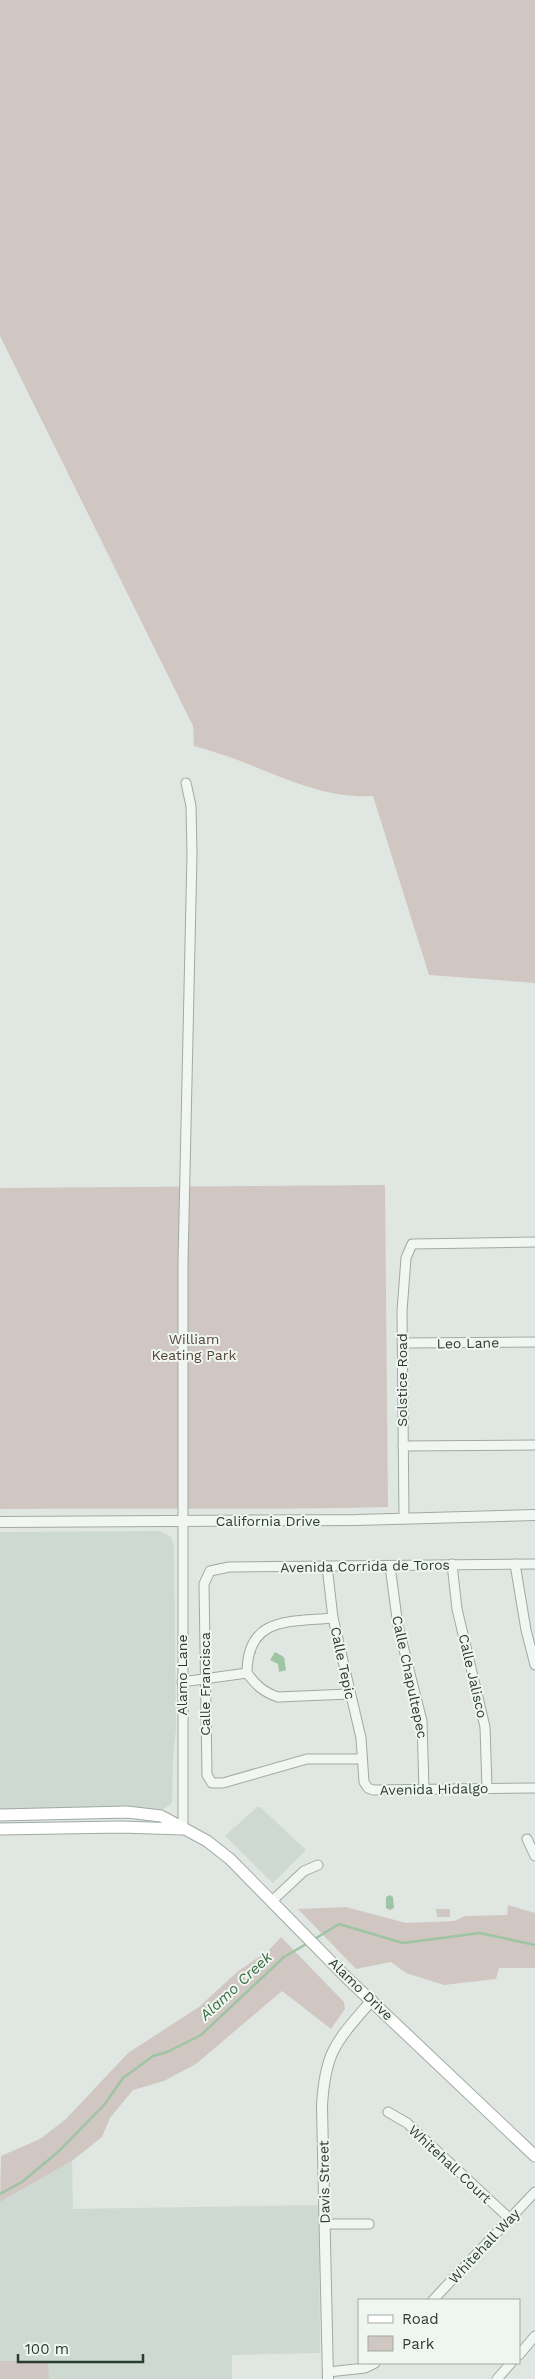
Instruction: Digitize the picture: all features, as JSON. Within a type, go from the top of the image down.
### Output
[{"type":"main road","name":"Alamo Drive","points":[[0,1815],[127,1812],[161,1816],[208,1841],[535,2156]]},
{"type":"main road","points":[[0,1827],[12,1822],[76,1819],[93,1813]]},
{"type":"main road","name":"Alamo Drive","points":[[0,1827],[183,1829]]},
{"type":"street","name":"Alamo Lane","points":[[183,1829],[183,1262],[192,854],[191,806],[186,783]]},
{"type":"street","name":"Solstice Road","points":[[404,1518],[402,1343],[406,1258],[412,1244],[535,1242]]},
{"type":"street","name":"Leo Lane","points":[[402,1343],[535,1342]]},
{"type":"street","points":[[403,1446],[535,1445]]},
{"type":"street","name":"California Drive","points":[[0,1522],[535,1515]]},
{"type":"street","name":"Calle Jalisco","points":[[452,1564],[457,1609],[485,1727],[487,1788]]},
{"type":"street","points":[[515,1564],[526,1630],[535,1665]]},
{"type":"street","name":"Avenida Corrida de Toros","points":[[204,1584],[210,1571],[219,1568],[535,1564]]},
{"type":"street","name":"Calle Tepic","points":[[326,1566],[333,1618],[349,1694],[361,1738],[362,1759]]},
{"type":"street","name":"Calle Chapultepec","points":[[390,1566],[398,1626],[422,1721],[424,1789]]},
{"type":"street","name":"Calle Francisca","points":[[204,1584],[206,1775],[212,1783],[223,1783],[307,1759],[362,1759]]},
{"type":"street","points":[[333,1618],[280,1622],[270,1626],[260,1633],[249,1651],[247,1673],[258,1687],[278,1697],[349,1694]]},
{"type":"street","points":[[182,1682],[247,1673]]},
{"type":"street","name":"Avenida Hidalgo","points":[[362,1759],[364,1782],[368,1788],[374,1790],[535,1788]]},
{"type":"street","points":[[527,1839],[535,1856]]},
{"type":"street","points":[[272,1901],[304,1870],[318,1865]]},
{"type":"street","name":"Davis Street","points":[[328,2376],[323,2079],[328,2061],[337,2042],[372,2000]]},
{"type":"street","name":"Whitehall Court","points":[[388,2112],[407,2123],[510,2219]]},
{"type":"street","name":"Whitehall Way","points":[[434,2299],[535,2192]]},
{"type":"street","points":[[325,2224],[369,2224]]},
{"type":"street","points":[[520,2353],[535,2336]]},
{"type":"street","points":[[328,2376],[365,2368],[373,2364]]},
{"type":"street","points":[[497,2379],[510,2364]]},
{"type":"shaded area","points":[[160,1531],[171,1537],[174,1546],[176,1729],[172,1803],[162,1810],[134,1807],[0,1811],[0,1532]]},
{"type":"shaded area","points":[[275,1652],[284,1657],[286,1670],[279,1672],[278,1664],[270,1660]]},
{"type":"shaded area","points":[[257,1807],[260,1807],[305,1849],[273,1883],[225,1836]]},
{"type":"shaded area","points":[[390,1895],[393,1897],[394,1908],[390,1910],[386,1908],[386,1897]]},
{"type":"shaded area","points":[[72,2161],[73,2209],[319,2205],[320,2353],[232,2355],[232,2379],[0,2379],[0,2202]]},
{"type":"green space","points":[[0,0],[535,0],[535,983],[429,975],[373,796],[337,794],[302,785],[230,757],[194,746],[193,726],[0,336]]},
{"type":"green space","name":"William Keating Park","points":[[385,1185],[388,1507],[0,1509],[0,1188]]},
{"type":"green space","points":[[508,1905],[535,1913],[535,1968],[499,1968],[496,1979],[444,1985],[406,1973],[391,1962],[356,1969],[298,1909],[346,1907],[406,1923],[454,1921],[465,1916],[507,1915]]},
{"type":"green space","points":[[436,1909],[450,1909],[450,1917],[437,1917]]},
{"type":"green space","points":[[281,1937],[344,2002],[345,2009],[331,2029],[282,1991],[196,2064],[164,2081],[133,2090],[110,2118],[102,2137],[72,2161],[0,2202],[1,2156],[40,2139],[66,2119],[128,2053],[199,2007],[237,1972],[270,1949]]},
{"type":"green space","points":[[0,2361],[48,2361],[49,2379],[0,2379]]},
{"type":"waterway","name":"Alamo Creek","points":[[313,1940],[339,1924],[403,1943],[480,1933],[535,1945]]},
{"type":"waterway","name":"Alamo Creek","points":[[0,2194],[22,2182],[58,2152],[104,2105],[123,2078],[153,2056],[167,2052],[201,2035],[284,1957],[308,1943]]}]
